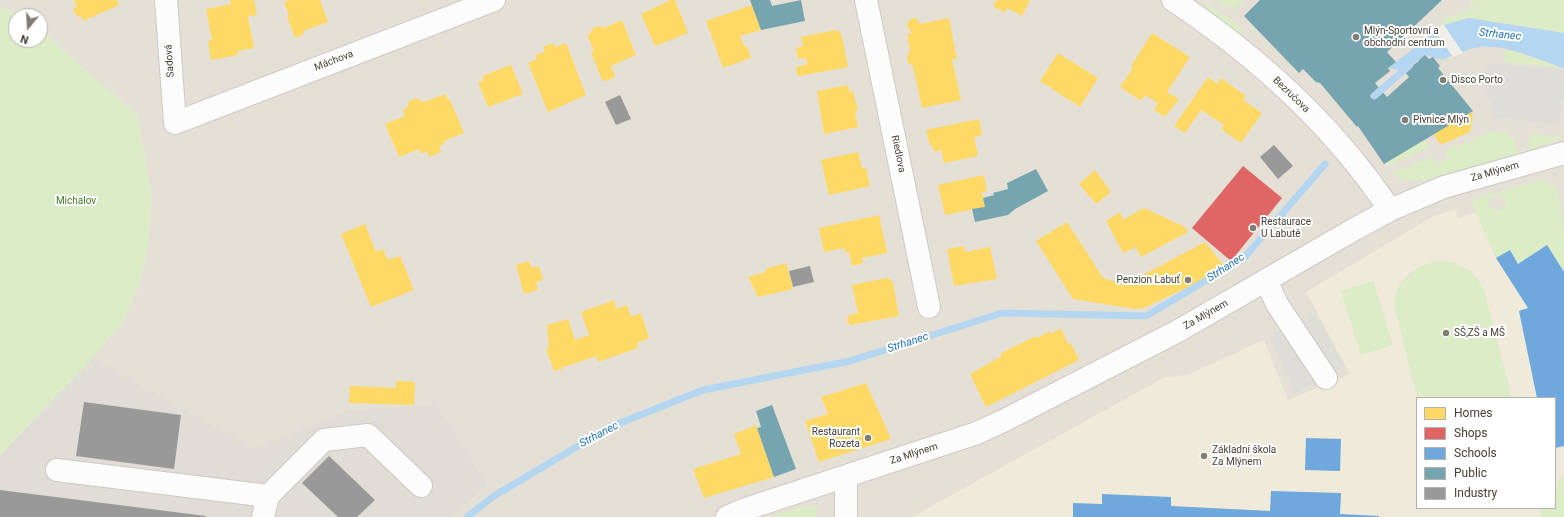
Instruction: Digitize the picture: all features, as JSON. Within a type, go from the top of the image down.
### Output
[{"type":"street","name":"Sadová","points":[[166,0],[175,123]]},
{"type":"street","name":"Máchova","points":[[175,123],[494,0]]},
{"type":"street","name":"Riedlova","points":[[866,0],[929,307]]},
{"type":"street","name":"Bezručova","points":[[1185,3],[1265,70],[1308,111],[1345,149],[1370,180],[1390,210]]},
{"type":"street","name":"Za Mlýnem","points":[[727,517],[743,510],[977,433],[1178,331],[1390,210],[1444,187],[1564,153]]},
{"type":"street","points":[[1266,280],[1277,304],[1326,378]]},
{"type":"street","points":[[57,470],[266,507],[324,440],[368,435],[421,486]]},
{"type":"street","points":[[846,476],[846,517]]},
{"type":"shaded area","points":[[0,0],[1564,0],[1564,517],[0,517],[0,455],[91,359],[122,323],[139,285],[148,243],[152,198],[137,115],[48,37],[48,8],[8,8],[8,11],[0,8]]},
{"type":"shaded area","points":[[1486,63],[1564,69],[1564,97],[1559,125],[1491,116],[1492,102],[1487,101]]},
{"type":"shaded area","points":[[1455,209],[1458,218],[1475,212],[1499,256],[1510,250],[1519,264],[1547,245],[1564,272],[1564,517],[912,517],[1165,377],[1187,375],[1264,340],[1288,400],[1350,374],[1306,292],[1432,217]]},
{"type":"shaded area","points":[[1315,314],[1345,367],[1295,393],[1268,335]]},
{"type":"shaded area","points":[[93,359],[254,449],[349,410],[436,405],[487,485],[450,517],[0,517],[0,456]]},
{"type":"green space","points":[[1216,0],[1245,0],[1234,8],[1228,8]]},
{"type":"green space","points":[[1472,0],[1564,0],[1564,33],[1470,18],[1457,20],[1444,25],[1441,21],[1485,5],[1485,3],[1469,8]]},
{"type":"green space","points":[[1206,3],[1231,19],[1244,32],[1241,35],[1209,12]]},
{"type":"green space","name":"Michalov","points":[[0,8],[8,11],[8,48],[48,48],[48,37],[137,115],[152,198],[148,243],[139,285],[122,323],[91,359],[0,455]]},
{"type":"green space","points":[[1505,49],[1564,68],[1504,62]]},
{"type":"green space","points":[[1491,132],[1503,133],[1513,137],[1518,153],[1425,180],[1408,180],[1391,174],[1431,157],[1435,164],[1448,159],[1445,151]]},
{"type":"green space","points":[[1532,134],[1562,137],[1553,142],[1529,149],[1528,139]]},
{"type":"green space","points":[[1425,139],[1428,146],[1427,149],[1390,165],[1384,164]]},
{"type":"green space","points":[[1542,180],[1553,185],[1558,193],[1564,230],[1564,272],[1547,246],[1518,264],[1510,250],[1496,258],[1473,207],[1473,200]],"holes":[[[1498,196],[1503,197],[1506,203],[1505,208],[1495,210],[1487,204],[1490,198]]]},
{"type":"green space","points":[[1433,262],[1452,262],[1471,271],[1483,287],[1512,397],[1417,397],[1395,308],[1395,298],[1402,281],[1408,275],[1416,269]]},
{"type":"green space","points":[[1373,281],[1393,345],[1361,355],[1341,291]]},
{"type":"green space","points":[[1564,474],[1564,517],[1541,517],[1539,509],[1556,509],[1557,486],[1559,479]]},
{"type":"green space","points":[[805,506],[817,507],[816,517],[771,517]]},
{"type":"water","points":[[1469,18],[1564,33],[1564,68],[1512,50],[1480,47],[1470,49],[1442,60],[1425,55],[1404,71],[1388,68],[1444,25]]},
{"type":"pier","points":[[1443,24],[1463,53],[1453,57],[1434,30]]},
{"type":"building: Homes","points":[[74,0],[117,0],[119,5],[83,21],[81,16],[77,17],[73,8],[77,7]]},
{"type":"building: Homes","points":[[230,0],[254,0],[257,15],[248,16],[254,48],[238,51],[238,55],[211,60],[208,41],[212,40],[206,9],[231,4]]},
{"type":"building: Homes","points":[[290,0],[320,0],[328,22],[303,31],[304,34],[295,38],[287,17],[289,16],[284,2]]},
{"type":"building: Homes","points":[[671,0],[675,0],[688,33],[655,46],[641,14]]},
{"type":"building: Homes","points":[[997,0],[1030,0],[1022,16],[1007,8],[1005,13],[993,6]]},
{"type":"building: Homes","points":[[752,5],[761,30],[740,36],[744,46],[747,46],[751,58],[723,68],[706,21]]},
{"type":"building: Homes","points":[[913,18],[916,18],[920,24],[949,18],[957,59],[952,59],[961,100],[922,108],[913,66],[908,63],[907,56],[910,51],[907,34],[912,33],[907,26],[908,22]]},
{"type":"building: Homes","points":[[622,20],[636,55],[611,66],[615,75],[613,78],[606,81],[602,80],[591,52],[594,51],[587,35],[590,34],[592,29],[599,26],[604,28]]},
{"type":"building: Homes","points":[[835,30],[840,32],[842,36],[848,67],[798,76],[796,70],[797,67],[807,64],[806,58],[798,59],[796,48],[803,46],[801,37]]},
{"type":"building: Homes","points":[[1152,33],[1190,57],[1167,92],[1179,99],[1165,117],[1154,110],[1158,103],[1145,95],[1141,101],[1120,87],[1133,68],[1131,66]]},
{"type":"building: Homes","points":[[553,43],[555,47],[566,43],[586,95],[548,112],[528,63],[537,59],[535,55],[545,52],[543,47]]},
{"type":"building: Homes","points":[[1058,53],[1098,78],[1080,107],[1040,81]]},
{"type":"building: Homes","points":[[511,65],[523,94],[488,107],[478,82],[484,80],[482,76]]},
{"type":"building: Homes","points":[[1208,77],[1217,84],[1221,78],[1246,96],[1243,100],[1262,113],[1241,143],[1221,129],[1224,125],[1201,110],[1185,133],[1174,126]]},
{"type":"building: Homes","points":[[848,85],[849,92],[853,91],[858,111],[855,111],[858,127],[824,134],[817,91]]},
{"type":"building: Homes","points":[[446,94],[464,133],[444,141],[445,144],[439,146],[441,152],[429,157],[427,151],[421,154],[419,149],[399,157],[385,124],[405,116],[403,110],[407,108],[409,101],[417,98],[422,102]]},
{"type":"building: Homes","points":[[1470,112],[1473,115],[1470,132],[1443,144],[1439,143],[1434,134]]},
{"type":"building: Homes","points":[[979,119],[982,135],[974,137],[978,156],[944,163],[941,150],[934,152],[932,145],[930,146],[926,130]]},
{"type":"building: Homes","points":[[858,152],[862,168],[866,168],[870,186],[829,195],[821,160]]},
{"type":"building: Homes","points":[[1095,170],[1111,192],[1096,204],[1079,184]]},
{"type":"building: Homes","points":[[984,175],[987,191],[982,192],[985,207],[945,215],[938,185]]},
{"type":"building: Homes","points":[[1144,208],[1185,227],[1188,232],[1141,257],[1136,247],[1123,253],[1106,221],[1120,212],[1123,220]]},
{"type":"building: Homes","points":[[879,215],[887,253],[862,258],[863,263],[852,266],[849,252],[845,253],[845,248],[824,252],[819,228]]},
{"type":"building: Homes","points":[[1067,222],[1103,278],[1120,283],[1122,286],[1205,242],[1225,267],[1201,281],[1144,308],[1135,309],[1073,299],[1036,241]]},
{"type":"building: Homes","points":[[365,224],[376,252],[383,249],[388,260],[400,256],[414,290],[371,307],[341,234]]},
{"type":"building: Homes","points":[[964,246],[965,252],[990,247],[997,279],[954,286],[947,249]]},
{"type":"building: Homes","points":[[529,261],[532,268],[539,266],[543,280],[536,282],[538,290],[524,294],[516,265]]},
{"type":"building: Homes","points":[[786,263],[793,289],[758,297],[748,277],[766,272],[765,269]]},
{"type":"building: Homes","points":[[887,278],[893,283],[899,316],[851,325],[848,323],[847,320],[849,315],[858,313],[852,285]]},
{"type":"building: Homes","points":[[614,300],[616,309],[627,305],[631,317],[641,313],[649,338],[637,343],[638,348],[598,362],[597,356],[561,368],[563,370],[562,371],[560,369],[554,371],[546,349],[549,348],[547,325],[568,319],[575,340],[589,335],[581,312]]},
{"type":"building: Homes","points":[[1059,329],[1062,331],[1068,344],[1070,343],[1073,347],[1079,360],[986,407],[970,374],[1002,356],[1001,353],[1036,336],[1037,338],[1050,331],[1051,334]]},
{"type":"building: Homes","points":[[396,381],[415,382],[414,405],[349,403],[350,386],[396,388]]},
{"type":"building: Homes","points":[[866,383],[891,439],[819,462],[805,421],[828,414],[821,397]]},
{"type":"building: Homes","points":[[756,425],[774,477],[704,498],[693,469],[741,454],[734,434]]},
{"type":"building: Shops","points":[[1243,166],[1282,198],[1231,261],[1192,228]]},
{"type":"building: Schools","points":[[1547,245],[1564,272],[1564,446],[1556,448],[1556,397],[1537,397],[1519,311],[1528,308],[1496,258],[1510,250],[1518,264]]},
{"type":"building: Schools","points":[[1306,438],[1341,439],[1340,471],[1305,470]]},
{"type":"building: Schools","points":[[1271,491],[1341,493],[1340,514],[1379,517],[1073,517],[1073,503],[1102,504],[1102,494],[1171,497],[1171,506],[1270,511]]},
{"type":"building: Public","points":[[750,0],[770,0],[772,6],[801,0],[805,21],[761,30]]},
{"type":"building: Public","points":[[1260,0],[1442,0],[1387,52],[1396,62],[1388,68],[1390,71],[1375,83],[1387,97],[1409,77],[1404,71],[1425,55],[1429,59],[1433,57],[1440,66],[1438,68],[1473,111],[1384,164],[1358,126],[1357,127],[1320,83],[1316,82],[1303,69],[1299,73],[1244,16]]},
{"type":"building: Public","points":[[1036,169],[1048,191],[1015,209],[1008,215],[975,222],[972,209],[985,207],[983,198],[994,195],[993,193],[1008,189],[1007,183]]},
{"type":"building: Public","points":[[772,405],[796,469],[774,477],[757,428],[761,427],[756,411]]},
{"type":"building: Industry","points":[[620,95],[631,119],[616,125],[605,102]]},
{"type":"building: Industry","points":[[1274,145],[1293,166],[1278,179],[1260,157]]},
{"type":"building: Industry","points":[[810,266],[814,282],[793,287],[789,271]]},
{"type":"building: Industry","points":[[84,402],[181,415],[174,469],[76,456]]},
{"type":"building: Industry","points":[[329,456],[375,500],[357,517],[338,517],[302,483]]},
{"type":"building: Industry","points":[[0,490],[206,516],[206,517],[0,517]]},
{"type":"waterway","name":"Strhanec","points":[[1374,96],[1410,65]]},
{"type":"waterway","name":"Strhanec","points":[[467,517],[494,496],[610,427],[703,390],[850,361],[1002,313],[1146,316],[1244,258],[1325,164]]},
{"type":"place","name":"Mlýn-Sportovní a obchodní centrum","points":[[1356,37]]},
{"type":"place","name":"Disco Porto","points":[[1443,80]]},
{"type":"place","name":"Pivnice Mlýn","points":[[1405,120]]},
{"type":"place","name":"Restaurace U Labutě","points":[[1253,228]]},
{"type":"place","name":"Penzion Labuť","points":[[1188,280]]},
{"type":"place","name":"SŠ,ZŠ a MŠ","points":[[1446,333]]},
{"type":"place","name":"Restaurant Rozeta","points":[[868,438]]},
{"type":"place","name":"Základní škola Za Mlýnem","points":[[1204,456]]}]
